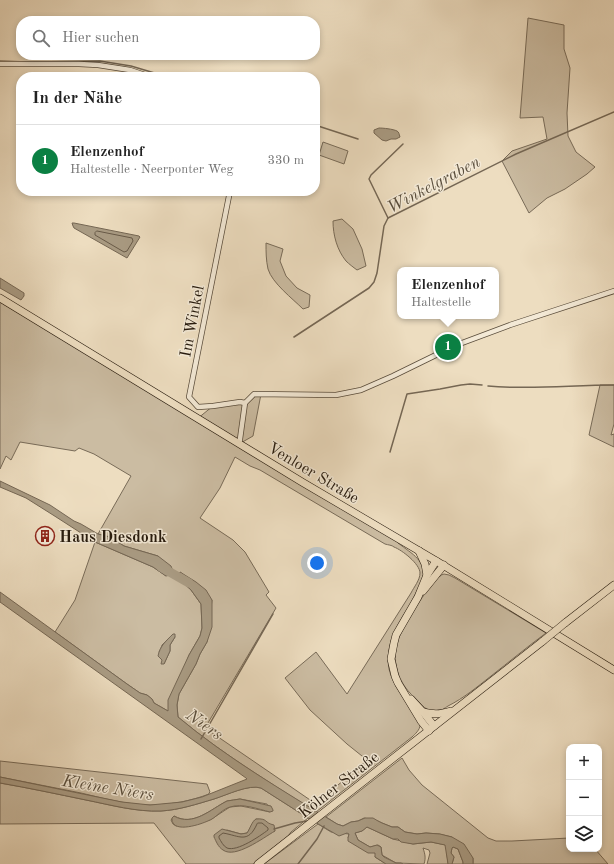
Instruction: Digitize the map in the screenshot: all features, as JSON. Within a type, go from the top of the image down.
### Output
[{"type":"main road","name":"Venloer Straße","points":[[0,298],[238,444],[444,565],[614,670]]},
{"type":"main road","points":[[419,550],[428,575]]},
{"type":"main road","points":[[431,728],[421,721],[402,690],[394,672],[391,659],[398,631],[418,597],[436,561]]},
{"type":"main road","points":[[418,597],[444,565]]},
{"type":"main road","name":"Kölner Straße","points":[[258,864],[614,585]]},
{"type":"main road","points":[[402,690],[423,712],[431,728]]},
{"type":"main road","points":[[423,712],[437,714],[455,710]]},
{"type":"street","points":[[0,64],[98,65],[136,72]]},
{"type":"street","name":"Im Winkel","points":[[229,196],[189,397],[198,407],[240,402],[245,403]]},
{"type":"street","points":[[238,444],[245,403],[254,394],[336,395],[361,390],[462,343],[510,325],[614,291]]},
{"type":"shaded area","points":[[528,18],[564,25],[564,49],[570,68],[567,113],[568,136],[576,152],[595,167],[565,189],[547,198],[529,213],[502,161],[512,151],[547,139],[543,117],[520,118]]},
{"type":"shaded area","points":[[323,142],[348,151],[344,164],[320,155]]},
{"type":"shaded area","points":[[342,219],[353,229],[362,249],[366,266],[357,270],[346,261],[336,242],[333,221]]},
{"type":"shaded area","points":[[266,243],[283,249],[280,261],[286,276],[297,288],[310,295],[309,307],[303,309],[274,280],[268,269],[266,259]]},
{"type":"shaded area","points":[[0,302],[197,419],[213,406],[245,403],[254,394],[261,394],[253,436],[239,444],[400,540],[398,543],[421,563],[423,568],[422,581],[392,637],[388,661],[394,683],[414,712],[419,721],[420,727],[412,737],[316,812],[228,755],[178,717],[177,705],[179,694],[207,642],[212,600],[180,572],[178,578],[191,590],[201,604],[202,628],[200,636],[189,655],[168,711],[154,703],[147,695],[140,693],[55,632],[75,600],[95,542],[153,567],[166,576],[158,556],[124,546],[110,537],[98,534],[131,476],[94,454],[79,448],[75,451],[20,442],[11,460],[6,456],[0,469]],"holes":[[[235,457],[260,470],[385,544],[401,551],[414,562],[420,573],[417,583],[411,593],[347,694],[316,652],[285,678],[310,710],[367,760],[316,804],[205,728],[276,608],[266,595],[269,592],[245,552],[233,540],[200,518],[220,488]],[[173,634],[175,637],[170,645],[170,651],[164,664],[159,652],[162,645]]]},
{"type":"shaded area","points":[[600,385],[614,385],[614,424],[611,435],[614,434],[614,447],[589,435]]},
{"type":"shaded area","points":[[444,574],[455,578],[546,633],[465,696],[441,710],[433,711],[422,705],[405,687],[398,674],[395,655],[398,640],[411,614],[433,583]]},
{"type":"shaded area","points":[[402,758],[409,770],[422,785],[488,838],[496,841],[566,838],[566,852],[598,852],[608,864],[473,864],[473,858],[452,837],[439,834],[417,834],[405,832],[398,827],[392,827],[378,821],[364,818],[343,826],[326,817]]},
{"type":"shaded area","points":[[0,761],[207,784],[210,792],[209,794],[195,799],[158,805],[124,803],[0,777]]},
{"type":"shaded area","points":[[0,783],[124,808],[152,811],[161,811],[195,805],[250,787],[256,787],[261,788],[308,818],[253,864],[186,864],[154,823],[0,824]],"holes":[[[240,799],[267,804],[270,812],[241,806],[230,807],[210,820],[176,826],[171,820],[174,816],[181,819],[202,816],[227,801]],[[256,819],[264,820],[275,831],[214,837],[227,830],[241,834],[247,833]]]},
{"type":"shaded area","points":[[318,824],[331,832],[349,834],[348,838],[375,853],[375,857],[386,864],[264,864]]},
{"type":"shaded area","points":[[367,827],[393,839],[413,844],[431,842],[446,845],[448,864],[427,864],[430,853],[429,850],[423,848],[425,856],[424,864],[396,863],[382,855],[381,847],[378,845],[370,847],[358,840],[355,833],[362,831]]},
{"type":"shaded area","points":[[453,847],[458,849],[463,864],[452,864],[454,857],[451,853]]},
{"type":"water","points":[[379,128],[397,131],[400,137],[386,141],[382,140],[374,133],[374,130]]},
{"type":"water","points":[[72,223],[140,237],[127,258],[74,228]]},
{"type":"water","points":[[0,278],[24,293],[21,300],[0,288]]},
{"type":"water","points":[[0,481],[50,505],[74,521],[98,534],[110,537],[124,546],[158,556],[171,566],[173,571],[170,575],[166,576],[153,567],[95,542],[26,498],[0,487]]},
{"type":"water","points":[[180,572],[206,590],[212,600],[212,627],[207,642],[179,694],[177,705],[178,717],[235,760],[337,824],[343,826],[365,818],[373,818],[392,827],[398,827],[405,832],[417,834],[440,834],[452,837],[464,844],[473,858],[473,864],[463,864],[458,849],[453,847],[451,853],[454,857],[452,864],[448,864],[445,845],[431,842],[413,844],[401,842],[398,839],[393,839],[367,827],[362,831],[355,833],[358,840],[370,847],[377,845],[381,847],[382,855],[384,857],[396,863],[403,864],[386,864],[375,857],[375,853],[368,853],[348,841],[349,834],[347,833],[339,836],[261,788],[256,787],[238,790],[195,805],[161,811],[152,811],[124,808],[0,783],[0,777],[122,802],[150,805],[182,802],[202,797],[247,779],[0,602],[0,592],[127,684],[140,693],[147,695],[154,703],[168,711],[168,700],[189,655],[200,636],[202,628],[201,604],[191,590],[178,578]]},
{"type":"water","points":[[173,634],[175,634],[175,637],[170,645],[170,651],[164,664],[161,664],[162,660],[158,656],[160,649]]},
{"type":"water","points":[[240,799],[271,806],[273,811],[270,812],[250,807],[235,806],[225,809],[212,819],[188,827],[177,826],[173,823],[172,818],[174,816],[181,819],[195,818],[202,816],[227,801]]},
{"type":"water","points":[[256,819],[262,819],[274,825],[275,831],[242,850],[228,852],[218,846],[214,835],[222,829],[241,834],[247,833],[253,821]]},
{"type":"waterway","name":"Winkelgraben","points":[[0,61],[28,62]]},
{"type":"waterway","name":"Winkelgraben","points":[[34,62],[100,61],[131,66],[151,72]]},
{"type":"waterway","name":"Winkelgraben","points":[[294,337],[369,288],[374,282],[377,273],[384,226],[388,218],[516,154],[614,112]]},
{"type":"waterway","name":"Winkelgraben","points":[[320,127],[358,139]]},
{"type":"waterway","points":[[388,218],[369,179],[371,175],[403,144]]},
{"type":"waterway","points":[[390,452],[407,394],[461,385],[482,385]]},
{"type":"waterway","points":[[488,386],[535,387],[614,385]]},
{"type":"waterway","points":[[161,567],[189,583]]},
{"type":"waterway","name":"Niers","points":[[201,739],[273,614]]},
{"type":"waterway","points":[[274,829],[307,821]]},
{"type":"waterway","points":[[298,864],[317,839],[324,826]]},
{"type":"place","name":"Elenzenhof","points":[[448,347]]},
{"type":"place","name":"Haus Diesdonk","points":[[45,536]]},
{"type":"water label","name":"Kleine Niers","points":[[108,787]]}]
